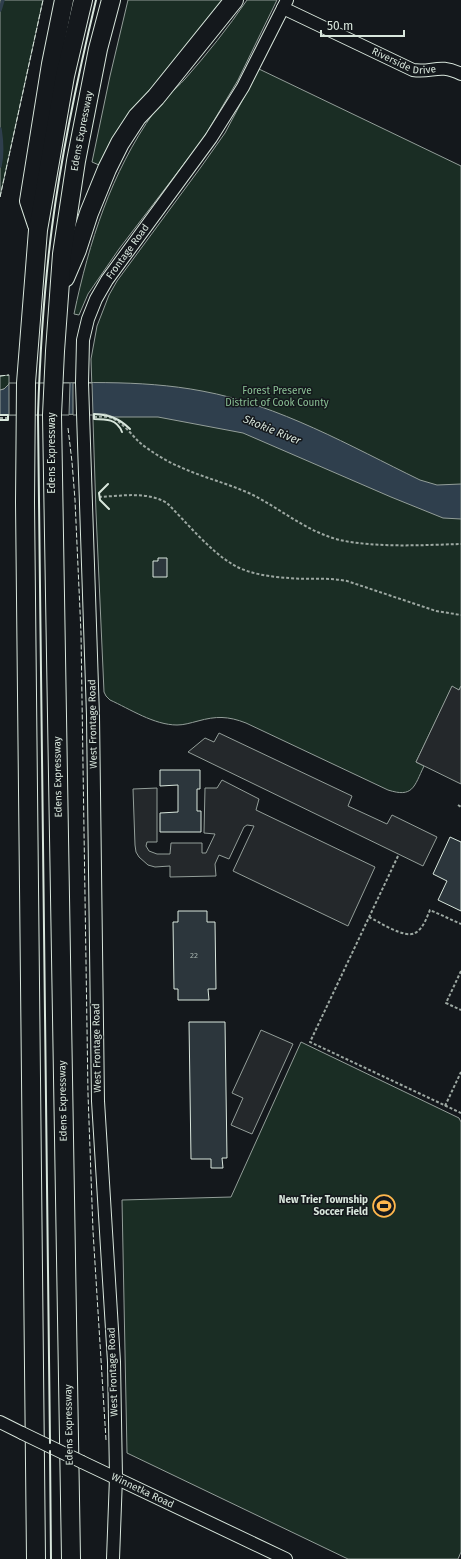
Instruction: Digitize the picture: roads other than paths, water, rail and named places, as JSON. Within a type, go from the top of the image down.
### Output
[{"type":"highway","points":[[38,230],[29,201],[51,64],[64,0]]},
{"type":"highway","points":[[36,1559],[25,416],[26,383],[38,230],[65,76],[83,0]]},
{"type":"highway","name":"Edens Expressway","points":[[70,1559],[52,415],[62,254],[76,162],[98,49],[111,0]]},
{"type":"highway","points":[[60,290],[78,250],[89,213],[104,176],[120,143],[137,117],[156,97],[234,0]]},
{"type":"street","name":"Riverside Drive","points":[[285,4],[413,70],[420,71],[445,68],[461,74]]},
{"type":"street","name":"Frontage Road","points":[[86,537],[88,416],[82,383],[83,340],[88,319],[96,298],[107,280],[211,138],[243,87],[285,4]]},
{"type":"street","name":"West Frontage Road","points":[[86,537],[93,716],[98,1101],[114,1362],[116,1477],[114,1559]]},
{"type":"street","name":"Winnetka Road","points":[[0,1422],[286,1559]]},
{"type":"water","name":"Skokie River","points":[[130,383],[178,387],[231,397],[286,416],[314,428],[420,480],[437,485],[461,484],[461,519],[443,518],[243,433],[158,417],[114,417],[105,414],[0,415],[0,390],[4,389],[9,384]]},
{"type":"waterway","points":[[0,10],[3,0]]},
{"type":"waterway","points":[[0,129],[2,148],[0,166]]},
{"type":"place","name":"New Trier Township Soccer Field","points":[[384,1206]]},
{"type":"park label","name":"Forest Preserve District of Cook County","points":[[277,396]]}]
